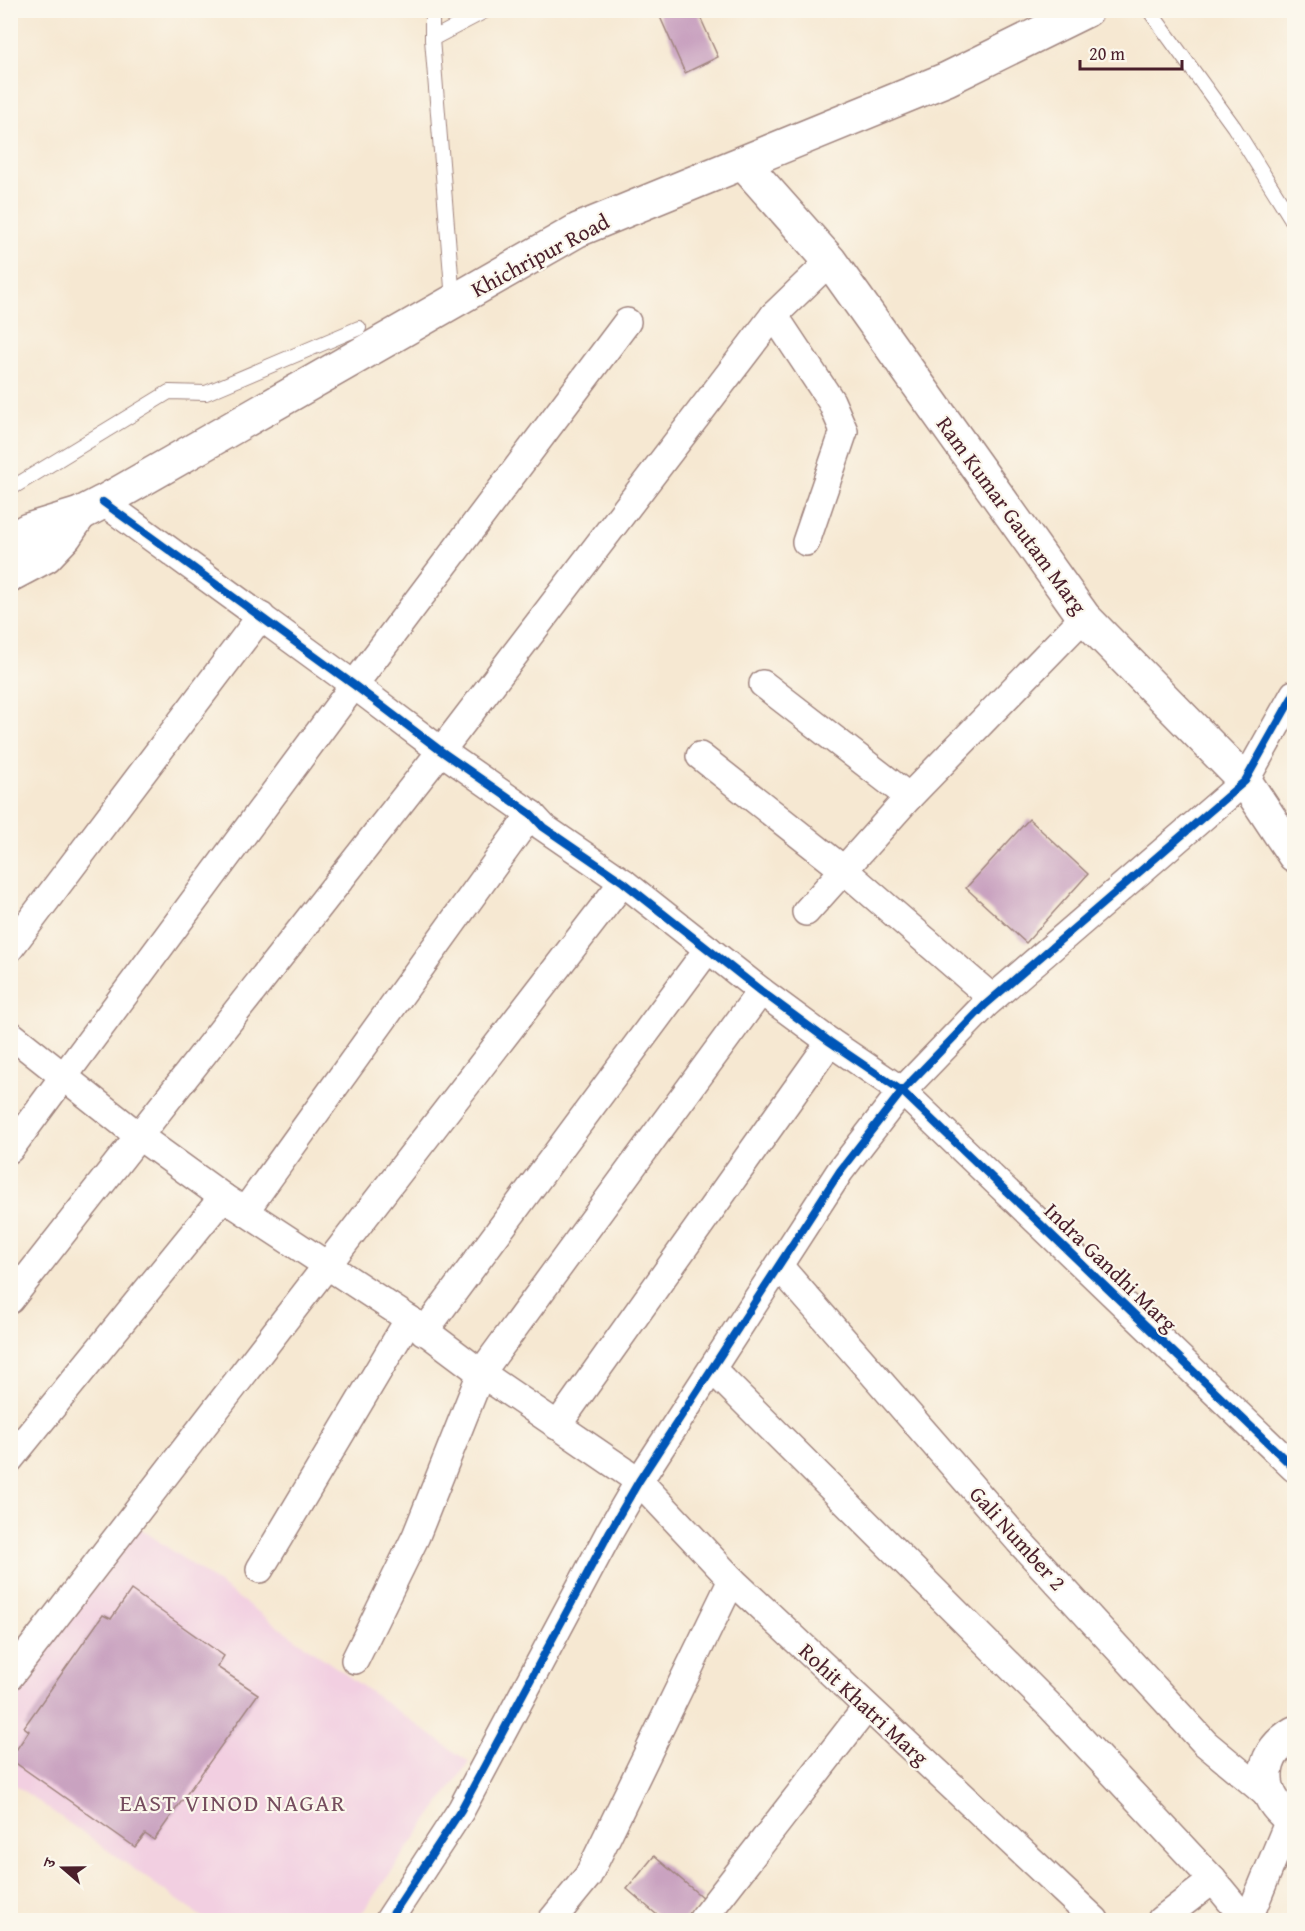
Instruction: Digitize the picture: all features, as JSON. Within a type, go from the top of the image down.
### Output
[{"type":"main road","name":"Khichripur Road","points":[[10,540],[28,530],[91,508],[578,230],[946,79],[1087,10]]},
{"type":"main road","name":"Ram Kumar Gautam Marg","points":[[743,163],[830,261],[1084,617],[1245,781],[1294,855]]},
{"type":"main road","name":"Khichripur Road","points":[[10,575],[45,556],[91,508]]},
{"type":"main road","points":[[1285,1812],[1266,1779],[1269,1761],[1278,1744],[1294,1731]]},
{"type":"street","points":[[10,1300],[441,751],[774,315],[830,261]]},
{"type":"street","points":[[774,315],[831,401],[844,431],[806,542]]},
{"type":"street","points":[[10,1149],[627,322]]},
{"type":"street","name":"Indra Gandhi Marg","points":[[91,508],[261,616],[441,751],[531,814],[543,827],[622,882],[761,991],[902,1091],[1294,1468]]},
{"type":"street","points":[[10,948],[261,616]]},
{"type":"street","points":[[806,912],[909,797],[1084,617]]},
{"type":"street","points":[[764,684],[909,797]]},
{"type":"street","points":[[389,1920],[462,1810],[639,1480],[713,1370],[840,1171],[902,1091],[992,998],[1245,781],[1294,694]]},
{"type":"street","points":[[700,756],[844,870],[992,998]]},
{"type":"street","points":[[10,1459],[234,1204],[531,814]]},
{"type":"street","points":[[10,1676],[622,882]]},
{"type":"street","points":[[260,1569],[417,1326],[708,950]]},
{"type":"street","points":[[355,1660],[416,1536],[481,1373],[761,991]]},
{"type":"street","name":"Rohit Khatri Marg","points":[[10,1034],[140,1137],[234,1204],[417,1326],[557,1426],[639,1480],[732,1580],[1095,1920]]},
{"type":"street","points":[[557,1426],[830,1042]]},
{"type":"street","name":"Gali Number 2","points":[[779,1266],[1019,1541],[1205,1743],[1285,1812]]},
{"type":"street","points":[[713,1370],[1052,1708],[1213,1880],[1247,1920]]},
{"type":"street","points":[[552,1920],[588,1876],[732,1580]]},
{"type":"street","points":[[702,1920],[867,1707]]},
{"type":"street","points":[[1247,1920],[1285,1812]]},
{"type":"street","points":[[1161,1920],[1213,1880]]},
{"type":"lane","points":[[432,10],[432,39],[453,302]]},
{"type":"lane","points":[[432,39],[487,10]]},
{"type":"lane","points":[[1149,10],[1234,127],[1294,223]]},
{"type":"lane","points":[[10,489],[169,392],[206,393],[359,328]]},
{"type":"shaded area","points":[[126,1518],[469,1762],[357,1920],[206,1920],[11,1782],[11,1681]]},
{"type":"building","points":[[657,10],[697,10],[718,57],[685,73]]},
{"type":"building","points":[[1029,819],[1088,874],[1026,943],[966,888]]},
{"type":"building","points":[[131,1590],[224,1656],[217,1667],[258,1694],[154,1840],[145,1834],[135,1847],[10,1759],[29,1731],[24,1727],[103,1615],[111,1619]]},
{"type":"building","points":[[654,1856],[703,1898],[684,1920],[663,1920],[627,1889]]},
{"type":"cycle path","points":[[103,502],[441,751],[531,814],[543,827],[623,882],[761,991],[830,1042],[902,1091],[1294,1468]]},
{"type":"cycle path","points":[[389,1920],[461,1810],[639,1481],[840,1171],[902,1091],[985,1005],[1245,781],[1294,694]]},
{"type":"district","name":"EAST VINOD NAGAR","points":[[233,1803]]}]
